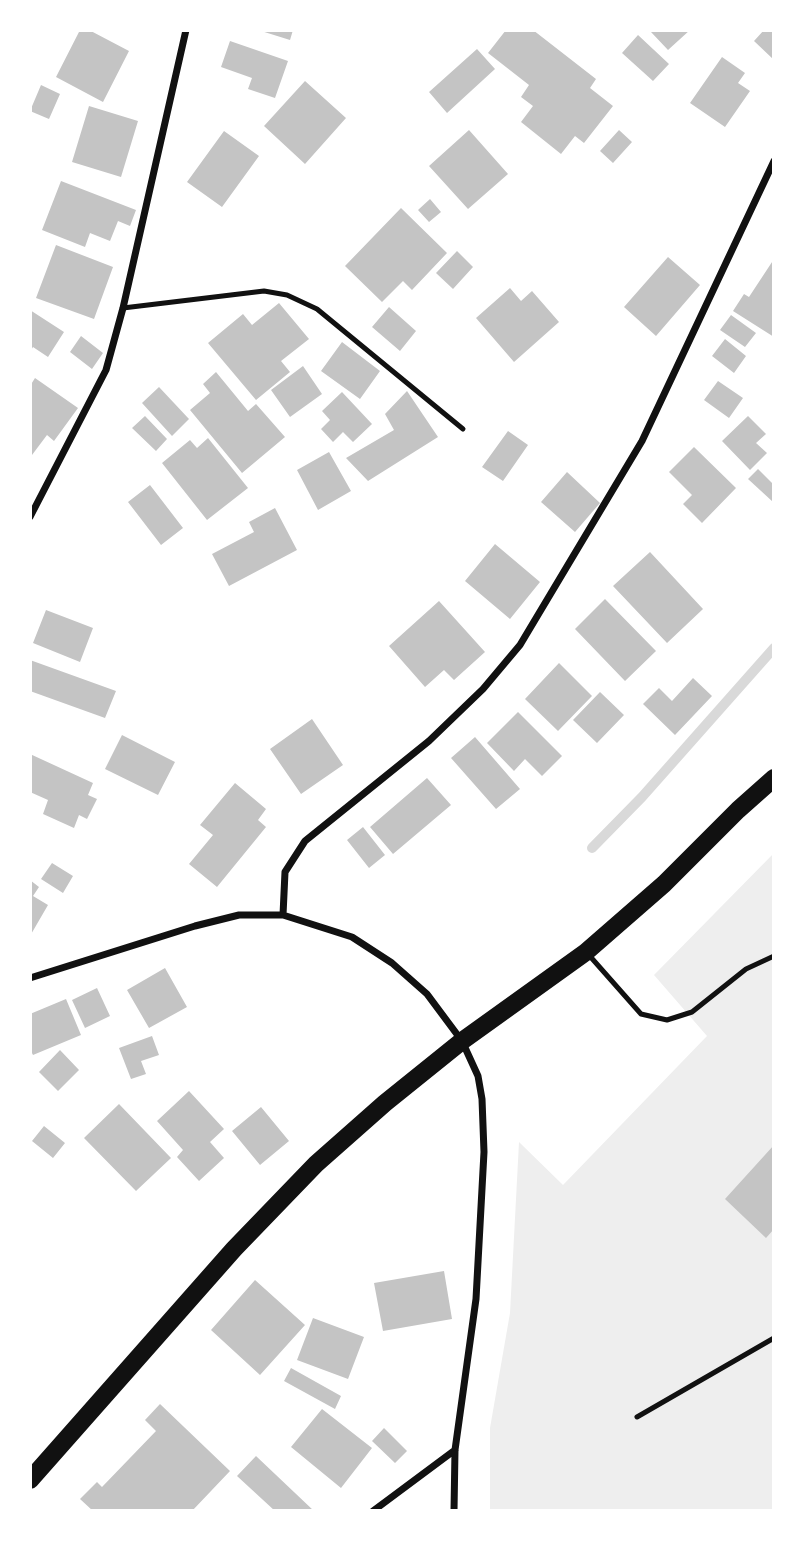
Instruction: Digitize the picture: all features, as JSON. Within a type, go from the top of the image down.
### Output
[{"type":"main road","points":[[30,1480],[234,1250],[316,1164],[385,1103],[462,1041],[586,952],[664,884],[774,778]]},
{"type":"street","points":[[30,513],[106,370],[123,308],[186,30]]},
{"type":"street","points":[[283,915],[285,872],[305,841],[429,741],[483,689],[520,645],[642,441],[774,161]]},
{"type":"street","points":[[30,978],[195,926],[239,915],[283,915],[352,937],[393,963],[427,994],[462,1041],[478,1076],[482,1099],[484,1152],[476,1299],[455,1450],[454,1511]]},
{"type":"street","points":[[373,1511],[455,1450]]},
{"type":"lane","points":[[123,308],[264,290],[287,295],[317,309],[463,429]]},
{"type":"lane","points":[[586,952],[641,1014],[667,1020],[692,1012],[746,969],[774,956]]},
{"type":"lane","points":[[637,1417],[774,1338]]},
{"type":"shaded area","points":[[774,853],[774,1511],[490,1511],[490,1428],[510,1313],[519,1142],[563,1185],[707,1036],[654,975]]},
{"type":"building","points":[[80,30],[89,30],[129,51],[103,102],[56,77]]},
{"type":"building","points":[[258,30],[293,30],[290,40]]},
{"type":"building","points":[[506,30],[533,30],[596,79],[590,88],[613,106],[584,143],[575,136],[561,154],[521,122],[533,106],[521,97],[529,85],[488,53]]},
{"type":"building","points":[[690,30],[668,50],[651,32]]},
{"type":"building","points":[[764,30],[774,30],[774,60],[754,41]]},
{"type":"building","points":[[638,35],[669,64],[653,81],[622,53]]},
{"type":"building","points":[[230,41],[288,61],[275,98],[248,89],[252,78],[221,67]]},
{"type":"building","points":[[477,49],[495,69],[447,113],[429,92]]},
{"type":"building","points":[[722,57],[745,73],[738,83],[750,91],[725,127],[690,103]]},
{"type":"building","points":[[305,81],[346,118],[305,164],[264,126]]},
{"type":"building","points":[[41,85],[60,94],[49,119],[30,111]]},
{"type":"building","points":[[89,106],[138,121],[121,177],[72,162]]},
{"type":"building","points":[[469,130],[508,174],[468,209],[429,166]]},
{"type":"building","points":[[619,130],[632,142],[613,163],[600,151]]},
{"type":"building","points":[[224,131],[259,156],[222,207],[187,182]]},
{"type":"building","points":[[61,181],[136,210],[130,226],[118,221],[110,241],[90,233],[85,247],[42,230]]},
{"type":"building","points":[[430,199],[441,212],[429,222],[418,210]]},
{"type":"building","points":[[401,208],[447,253],[412,290],[403,281],[382,302],[345,266]]},
{"type":"building","points":[[56,245],[113,267],[94,319],[36,298]]},
{"type":"building","points":[[457,251],[473,267],[453,289],[436,273]]},
{"type":"building","points":[[668,257],[700,285],[656,336],[624,307]]},
{"type":"building","points":[[774,259],[774,337],[733,311],[744,294],[749,297]]},
{"type":"building","points":[[510,288],[521,301],[532,291],[559,322],[514,362],[476,318]]},
{"type":"building","points":[[279,303],[309,339],[281,361],[290,372],[256,400],[208,343],[243,314],[252,325]]},
{"type":"building","points":[[389,307],[416,331],[400,351],[372,327]]},
{"type":"building","points":[[30,310],[64,332],[48,357],[33,347],[30,352]]},
{"type":"building","points":[[731,315],[756,333],[745,347],[720,330]]},
{"type":"building","points":[[81,336],[103,353],[92,369],[70,352]]},
{"type":"building","points":[[725,339],[746,356],[734,373],[712,356]]},
{"type":"building","points":[[342,342],[380,371],[360,399],[321,371]]},
{"type":"building","points":[[303,366],[322,394],[290,417],[271,390]]},
{"type":"building","points":[[216,372],[248,411],[256,404],[285,437],[242,473],[190,410],[210,393],[203,384]]},
{"type":"building","points":[[35,378],[78,408],[54,441],[47,435],[32,455],[30,386]]},
{"type":"building","points":[[718,381],[743,398],[729,418],[704,400]]},
{"type":"building","points":[[159,387],[189,419],[172,436],[142,403]]},
{"type":"building","points":[[407,391],[438,437],[368,481],[346,458],[394,430],[385,414]]},
{"type":"building","points":[[342,392],[372,424],[353,442],[343,432],[333,442],[321,429],[330,420],[322,411]]},
{"type":"building","points":[[145,416],[167,439],[156,451],[132,428]]},
{"type":"building","points":[[748,416],[766,434],[756,443],[767,453],[750,470],[722,441]]},
{"type":"building","points":[[508,431],[528,445],[503,481],[482,467]]},
{"type":"building","points":[[208,438],[248,488],[207,520],[162,463],[190,440],[197,448]]},
{"type":"building","points":[[694,447],[736,488],[702,523],[683,504],[692,495],[669,472]]},
{"type":"building","points":[[329,452],[351,491],[318,510],[297,470]]},
{"type":"building","points":[[758,469],[774,485],[773,502],[748,479]]},
{"type":"building","points":[[567,472],[600,503],[575,532],[541,502]]},
{"type":"building","points":[[150,485],[183,528],[161,545],[128,502]]},
{"type":"building","points":[[275,508],[297,550],[229,586],[212,554],[254,532],[249,522]]},
{"type":"building","points":[[495,544],[540,582],[510,619],[465,581]]},
{"type":"building","points":[[650,552],[703,609],[667,643],[613,586]]},
{"type":"building","points":[[605,599],[656,651],[625,681],[575,629]]},
{"type":"building","points":[[439,601],[485,652],[454,680],[444,670],[425,687],[389,646]]},
{"type":"building","points":[[46,610],[93,628],[80,662],[33,643]]},
{"type":"building","points":[[30,660],[116,691],[105,718],[30,691]]},
{"type":"building","points":[[559,663],[592,696],[558,731],[525,699]]},
{"type":"building","points":[[693,678],[712,696],[675,735],[643,704],[659,688],[672,701]]},
{"type":"building","points":[[600,692],[624,715],[597,743],[573,720]]},
{"type":"building","points":[[518,712],[562,756],[542,776],[525,759],[514,771],[487,743]]},
{"type":"building","points":[[312,719],[343,765],[301,794],[270,749]]},
{"type":"building","points":[[122,735],[175,762],[158,795],[105,769]]},
{"type":"building","points":[[475,737],[520,789],[496,809],[451,758]]},
{"type":"building","points":[[30,754],[93,783],[88,795],[97,799],[87,819],[79,815],[74,828],[43,814],[48,800],[30,792]]},
{"type":"building","points":[[427,778],[451,805],[393,854],[370,827]]},
{"type":"building","points":[[235,783],[266,809],[258,820],[266,827],[217,887],[189,864],[213,835],[200,825]]},
{"type":"building","points":[[363,827],[385,855],[369,868],[347,840]]},
{"type":"building","points":[[52,863],[73,876],[63,893],[41,879]]},
{"type":"building","points":[[30,880],[39,887],[33,896],[48,905],[30,936]]},
{"type":"building","points":[[165,968],[187,1007],[149,1028],[127,990]]},
{"type":"building","points":[[97,988],[110,1016],[85,1028],[72,1000]]},
{"type":"building","points":[[66,999],[81,1035],[33,1055],[30,1049],[30,1014]]},
{"type":"building","points":[[152,1036],[159,1055],[141,1061],[146,1074],[131,1079],[119,1048]]},
{"type":"building","points":[[60,1050],[79,1070],[58,1091],[39,1072]]},
{"type":"building","points":[[189,1091],[224,1129],[210,1142],[224,1158],[199,1181],[177,1157],[183,1150],[157,1121]]},
{"type":"building","points":[[119,1104],[171,1158],[136,1191],[84,1138]]},
{"type":"building","points":[[261,1107],[289,1141],[260,1165],[232,1131]]},
{"type":"building","points":[[44,1126],[65,1143],[53,1158],[32,1141]]},
{"type":"building","points":[[774,1145],[774,1229],[766,1238],[725,1199]]},
{"type":"building","points":[[444,1271],[452,1319],[383,1331],[374,1283]]},
{"type":"building","points":[[255,1280],[305,1325],[260,1375],[211,1330]]},
{"type":"building","points":[[313,1318],[364,1337],[348,1379],[297,1360]]},
{"type":"building","points":[[291,1368],[341,1396],[335,1409],[284,1381]]},
{"type":"building","points":[[160,1404],[230,1471],[192,1511],[93,1511],[80,1499],[97,1482],[102,1487],[156,1431],[145,1420]]},
{"type":"building","points":[[322,1409],[372,1448],[341,1488],[291,1447]]},
{"type":"building","points":[[384,1428],[407,1451],[395,1463],[372,1441]]},
{"type":"building","points":[[256,1456],[314,1511],[275,1511],[237,1476]]},
{"type":"waterway","points":[[592,848],[642,797],[774,648]]}]
